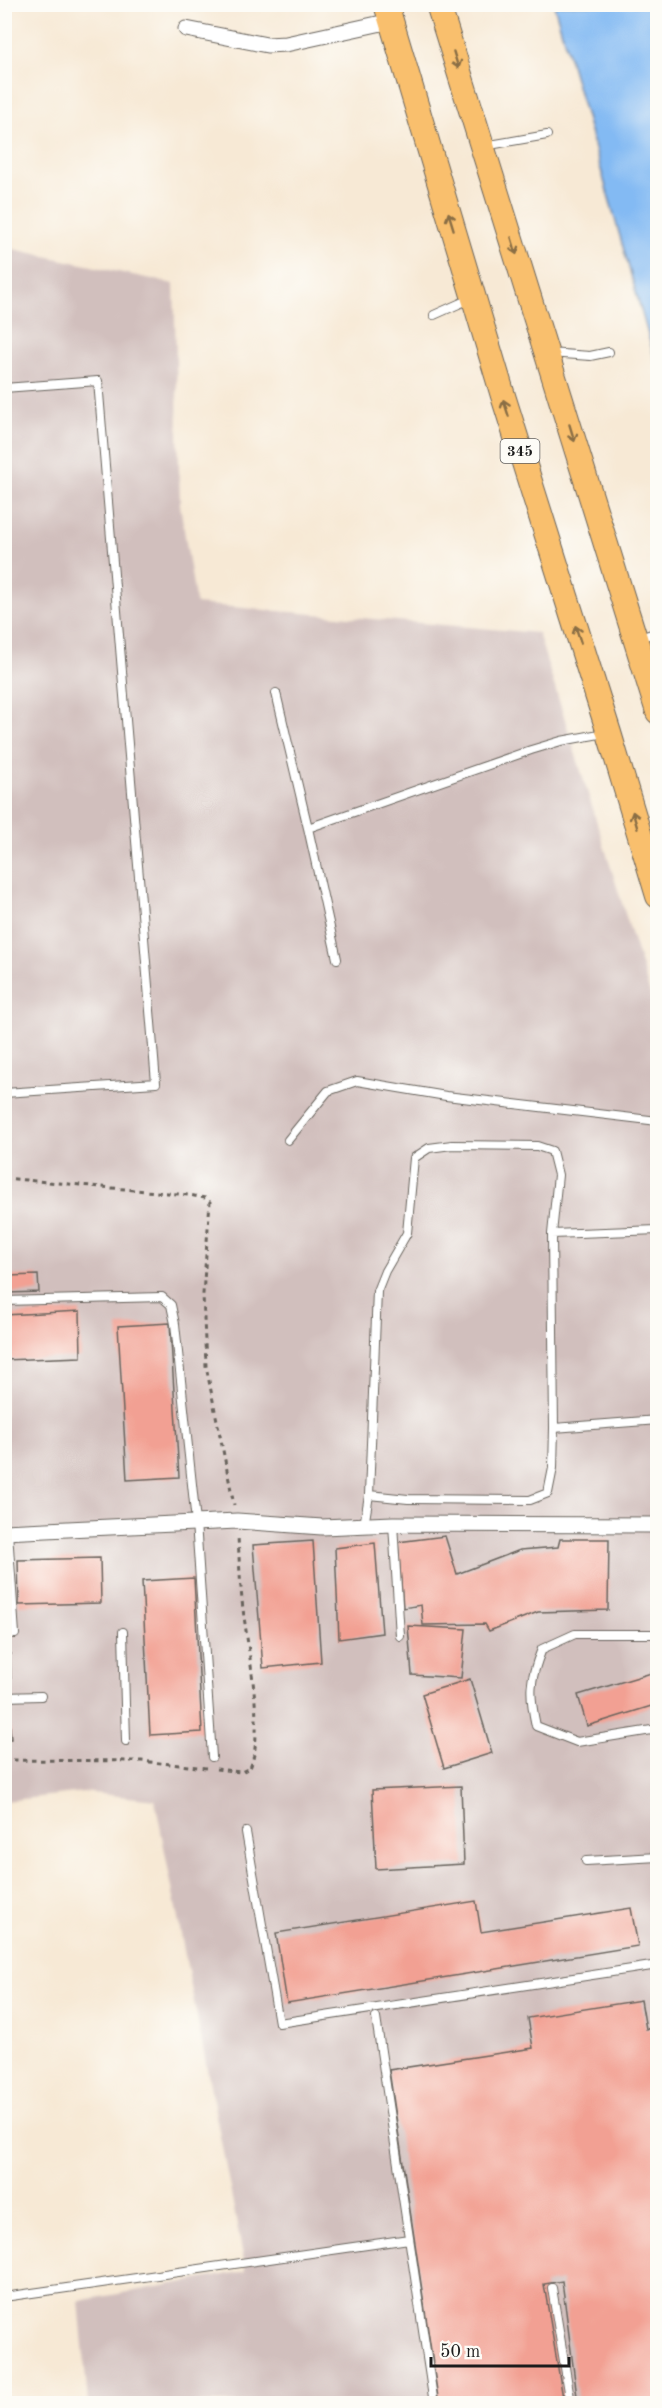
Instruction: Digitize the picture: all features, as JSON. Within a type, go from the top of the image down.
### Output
[{"type":"main road","points":[[438,4],[548,353],[646,636],[657,712]]},
{"type":"main road","name":"345","points":[[388,13],[657,896]]},
{"type":"street","points":[[186,29],[267,45],[286,44],[388,13]]},
{"type":"street","points":[[6,1532],[237,1521],[321,1527],[393,1524],[657,1525]]},
{"type":"lane","points":[[483,146],[547,135]]},
{"type":"lane","points":[[434,315],[473,297]]},
{"type":"lane","points":[[548,353],[590,356],[609,352]]},
{"type":"lane","points":[[4,388],[98,381],[156,1083],[4,1093]]},
{"type":"lane","points":[[276,693],[337,959]]},
{"type":"lane","points":[[308,828],[531,750],[561,741],[609,733]]},
{"type":"lane","points":[[288,1140],[328,1091],[357,1082],[447,1096],[657,1121]]},
{"type":"lane","points":[[364,1526],[369,1495],[377,1291],[385,1271],[407,1233],[414,1158],[429,1148],[452,1145],[537,1146],[552,1151],[558,1175],[552,1234],[553,1468],[548,1493],[530,1500],[408,1499],[369,1495]]},
{"type":"lane","points":[[552,1234],[657,1230]]},
{"type":"lane","points":[[4,1301],[162,1297],[171,1305],[176,1324],[196,1522],[212,1757]]},
{"type":"lane","points":[[554,1428],[657,1420]]},
{"type":"lane","points":[[393,1524],[400,1636]]},
{"type":"lane","points":[[6,1532],[15,1634]]},
{"type":"lane","points":[[123,1632],[126,1741]]},
{"type":"lane","points":[[657,1634],[575,1634],[542,1649],[532,1675],[531,1701],[536,1726],[577,1742],[657,1729]]},
{"type":"lane","points":[[4,1697],[41,1696]]},
{"type":"lane","points":[[246,1832],[279,2023],[657,1965]]},
{"type":"lane","points":[[586,1861],[657,1857]]},
{"type":"lane","points":[[376,2018],[434,2403]]},
{"type":"lane","points":[[4,2297],[409,2239]]},
{"type":"lane","points":[[552,2288],[571,2403]]},
{"type":"shaded area","points":[[4,247],[174,284],[180,505],[196,604],[538,633],[657,1016],[657,2403],[88,2403],[79,2301],[246,2271],[155,1800],[83,1792],[5,1801]]},
{"type":"water","points":[[554,5],[657,5],[657,366]]},
{"type":"building","points":[[4,1265],[6,1265],[7,1276],[38,1275],[39,1292],[7,1293],[7,1289],[4,1289]]},
{"type":"building","points":[[80,1311],[81,1357],[4,1360],[4,1315]]},
{"type":"building","points":[[170,1323],[179,1477],[127,1480],[118,1326]]},
{"type":"building","points":[[445,1536],[457,1574],[520,1550],[558,1547],[560,1539],[609,1539],[608,1610],[538,1612],[489,1631],[485,1624],[423,1625],[421,1605],[403,1608],[398,1542]]},
{"type":"building","points":[[313,1541],[321,1662],[263,1668],[253,1545]]},
{"type":"building","points":[[375,1543],[382,1633],[339,1639],[335,1548]]},
{"type":"building","points":[[100,1558],[101,1603],[19,1605],[18,1560]]},
{"type":"building","points":[[194,1578],[202,1732],[150,1735],[142,1581]]},
{"type":"building","points":[[408,1626],[466,1629],[461,1678],[412,1675]]},
{"type":"building","points":[[4,1647],[10,1647],[11,1688],[4,1688]]},
{"type":"building","points":[[658,1671],[658,1704],[587,1726],[578,1695]]},
{"type":"building","points":[[470,1679],[492,1753],[444,1768],[422,1694]]},
{"type":"building","points":[[4,1702],[8,1702],[11,1739],[4,1739]]},
{"type":"building","points":[[461,1786],[464,1864],[376,1869],[372,1790]]},
{"type":"building","points":[[476,1901],[481,1932],[631,1908],[638,1946],[287,2003],[276,1933]]},
{"type":"building","points":[[641,2000],[646,2029],[657,2028],[658,2032],[658,2404],[578,2404],[562,2281],[544,2284],[564,2404],[439,2404],[389,2070],[533,2048],[528,2018]]}]
